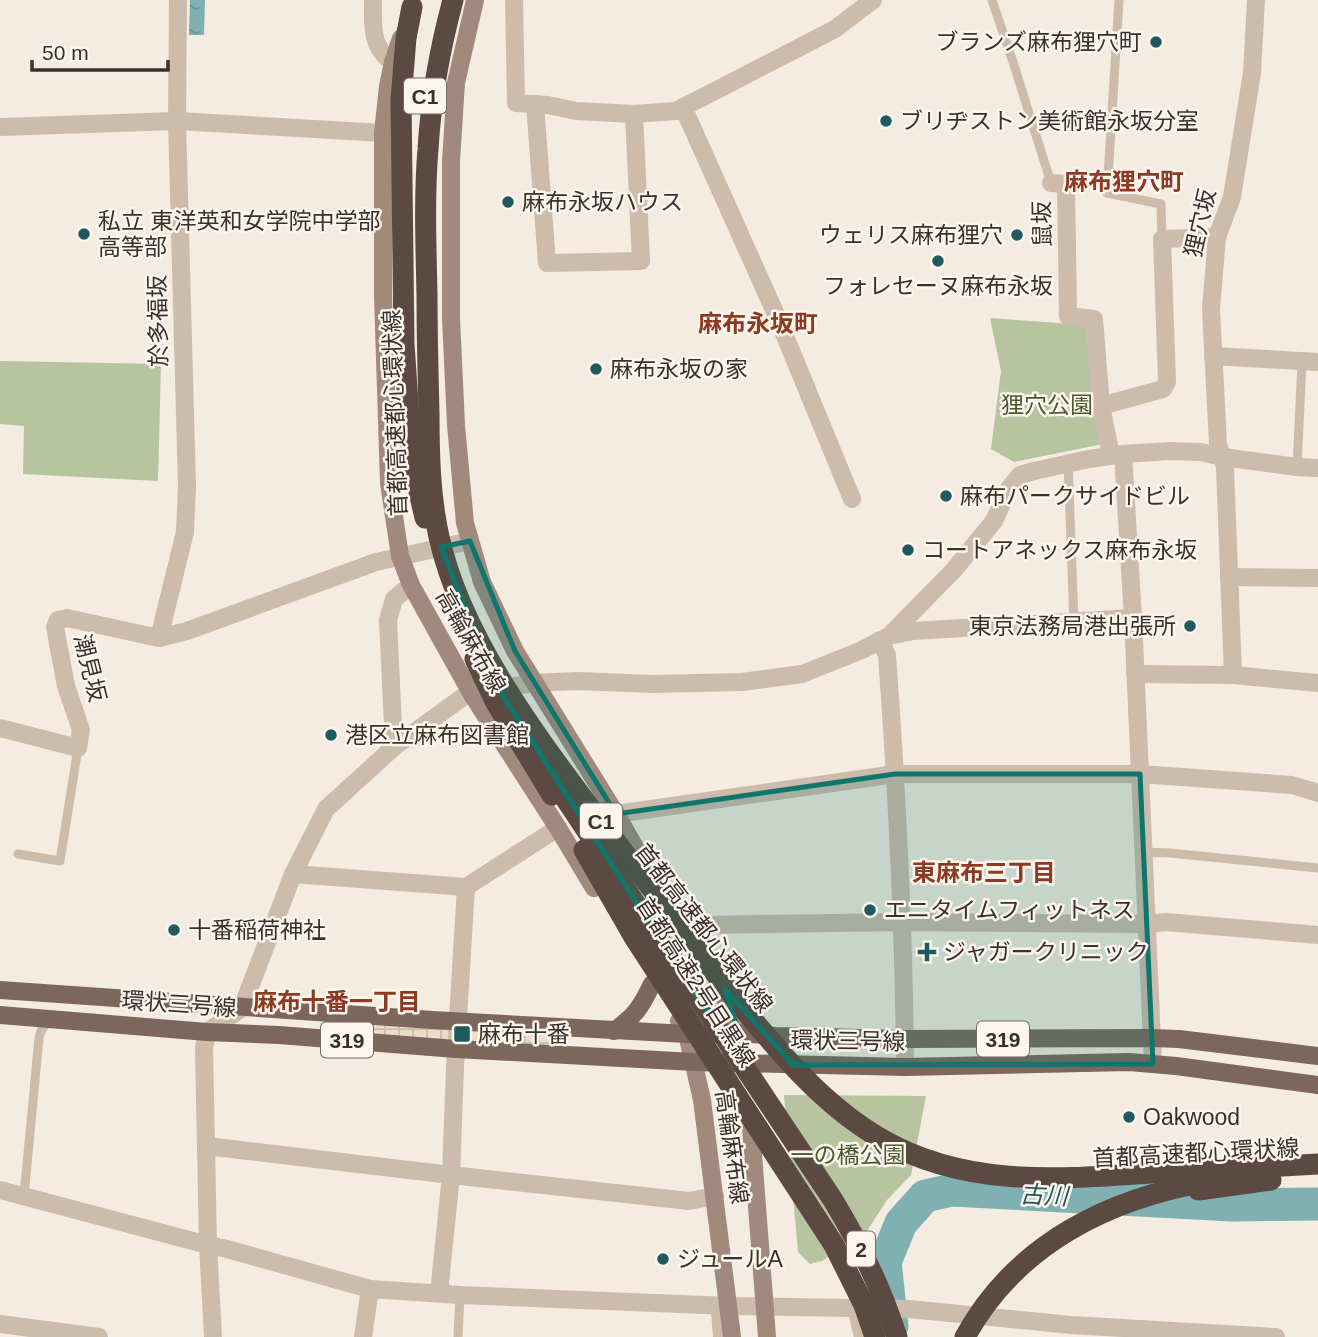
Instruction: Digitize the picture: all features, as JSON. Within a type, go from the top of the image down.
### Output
[{"type":"highway","name":"首都高速都心環状線","points":[[444,0],[429,69],[419,150],[409,193],[419,452],[425,518],[439,575],[473,654],[500,700],[544,761],[716,990],[794,1080],[827,1111],[877,1146],[919,1166],[950,1175],[1034,1186],[1318,1175]]},
{"type":"highway","name":"首都高速都心環状線","points":[[453,0],[437,71],[426,192],[429,451],[434,516],[454,587],[484,648],[548,751],[752,1019],[803,1077],[833,1105],[882,1139],[920,1158],[952,1168],[1035,1178],[1318,1166]]},
{"type":"highway","points":[[409,193],[401,100],[406,38],[414,4]]},
{"type":"highway","name":"首都高速2号目黒線","points":[[445,560],[456,596],[477,646],[507,705],[643,916],[834,1200],[870,1266],[897,1337]]},
{"type":"highway","name":"首都高速2号目黒線","points":[[473,654],[495,701],[634,937],[834,1245],[864,1305],[875,1337]]},
{"type":"highway","points":[[965,1337],[997,1290],[1024,1262],[1052,1239],[1086,1220],[1143,1197],[1197,1183],[1318,1166]]},
{"type":"highway","points":[[973,1337],[1003,1295],[1029,1267],[1057,1245],[1090,1226],[1122,1211],[1160,1199],[1243,1183],[1318,1175]]},
{"type":"main road","name":"高輪麻布線","points":[[475,0],[456,83],[451,162],[451,318],[456,425],[465,523],[482,582],[515,651],[616,814],[734,1017],[746,1064],[767,1337]]},
{"type":"main road","name":"高輪麻布線","points":[[414,4],[393,62],[383,133],[383,296],[389,483],[400,556],[411,585],[471,693],[558,828],[652,984],[687,1034],[702,1100],[732,1337]]},
{"type":"main road","points":[[614,1031],[640,1009],[652,984]]},
{"type":"main road","name":"環状三号線","points":[[0,990],[614,1031],[905,1039],[1152,1038],[1318,1056]]},
{"type":"main road","name":"環状三号線","points":[[0,1015],[456,1049],[694,1062],[905,1067],[1129,1062],[1189,1067],[1318,1085]]},
{"type":"street","name":"於多福坂","points":[[159,638],[185,532],[186,499],[177,121],[178,0]]},
{"type":"street","points":[[373,0],[376,43],[384,56],[393,62]]},
{"type":"street","points":[[514,0],[516,103],[548,105],[576,111],[634,114],[676,111],[835,29],[873,0]]},
{"type":"street","name":"狸穴坂","points":[[1233,675],[1225,467],[1218,444],[1211,309],[1217,237],[1232,197],[1252,74],[1256,0]]},
{"type":"street","points":[[535,104],[547,263],[641,261],[634,114]]},
{"type":"street","points":[[683,107],[779,319],[852,499]]},
{"type":"street","points":[[0,127],[177,121],[383,133]]},
{"type":"street","name":"鼠坂","points":[[1058,184],[1068,316],[1094,318],[1101,406]]},
{"type":"street","points":[[1153,1064],[1133,618],[1117,455],[1101,406],[1163,389],[1167,382],[1162,239],[1217,237]]},
{"type":"street","points":[[1213,356],[1310,362]]},
{"type":"street","points":[[885,638],[953,571],[994,520],[1008,490],[1020,475],[1068,462],[1170,451],[1201,452],[1222,457],[1318,468]]},
{"type":"street","points":[[159,638],[187,631],[376,562],[470,541]]},
{"type":"street","points":[[1229,577],[1318,578]]},
{"type":"street","points":[[394,747],[388,620],[394,599],[411,585]]},
{"type":"street","name":"潮見坂","points":[[78,748],[81,730],[66,686],[55,627],[58,620],[67,618],[159,638]]},
{"type":"street","points":[[213,1337],[208,1245],[204,1048],[207,1032],[242,1008],[293,874],[326,808],[394,747],[471,693],[533,683],[577,681],[653,684],[742,682],[802,674],[885,638],[913,631],[1133,618]]},
{"type":"street","points":[[885,638],[903,922],[905,1067]]},
{"type":"street","points":[[1135,674],[1233,675],[1318,682]]},
{"type":"street","points":[[0,728],[78,748]]},
{"type":"street","points":[[616,814],[895,774],[1140,774],[1292,785],[1318,793]]},
{"type":"street","points":[[293,874],[466,887],[558,828]]},
{"type":"street","points":[[439,1293],[451,1175],[466,887]]},
{"type":"street","points":[[686,936],[702,925],[903,922],[1166,922],[1318,934]]},
{"type":"street","points":[[206,1146],[690,1201],[715,1196]]},
{"type":"street","points":[[0,1190],[370,1289],[729,1306],[909,1309],[1071,1325],[1276,1337]]},
{"type":"street","points":[[363,1337],[370,1289]]},
{"type":"street","points":[[722,1337],[720,1311],[729,1306]]},
{"type":"street","points":[[849,1308],[863,1337]]},
{"type":"street","points":[[0,1324],[99,1337]]},
{"type":"lane","name":"鼠坂","points":[[992,0],[1058,184]]},
{"type":"lane","points":[[1118,0],[1107,193],[1161,204],[1162,239]]},
{"type":"lane","points":[[1058,184],[1107,176]]},
{"type":"lane","points":[[1297,467],[1310,362]]},
{"type":"lane","points":[[1068,462],[1074,622]]},
{"type":"lane","points":[[18,854],[60,862],[78,748]]},
{"type":"lane","points":[[1143,852],[1318,868]]},
{"type":"lane","points":[[24,1196],[39,1038],[50,1019]]},
{"type":"lane","points":[[458,1337],[460,1295]]},
{"type":"highlighted area","points":[[470,541],[515,651],[616,814],[895,774],[1140,774],[1153,1064],[793,1065],[725,989],[739,1033],[721,1033],[498,689],[506,687],[473,628],[441,547]]},
{"type":"green space","name":"狸穴公園","points":[[990,318],[1087,325],[1103,444],[1014,462],[991,449],[1001,371]]},
{"type":"green space","points":[[0,361],[161,364],[158,481],[23,474],[24,426],[0,424]]},
{"type":"green space","name":"一の橋公園","points":[[784,1095],[926,1096],[911,1175],[887,1200],[867,1231],[822,1261],[810,1264],[798,1252]]},
{"type":"shaded area","points":[[367,1020],[562,1033],[561,1046],[366,1036]]},
{"type":"water","points":[[190,0],[205,0],[204,35],[189,35]]},
{"type":"waterway","name":"古川","points":[[892,1326],[885,1262],[901,1223],[925,1196],[952,1190],[1232,1205],[1318,1204]]},
{"type":"place","name":"ブランズ麻布狸穴町","points":[[1156,42]]},
{"type":"place","name":"ブリヂストン美術館永坂分室","points":[[886,121]]},
{"type":"place","name":"麻布永坂ハウス","points":[[508,202]]},
{"type":"place","name":"私立 東洋英和女学院中学部 高等部","points":[[84,234]]},
{"type":"place","name":"ウェリス麻布狸穴","points":[[1017,235]]},
{"type":"place","name":"フォレセーヌ麻布永坂","points":[[938,261]]},
{"type":"place","name":"麻布永坂の家","points":[[596,369]]},
{"type":"place","name":"麻布パークサイドビル","points":[[946,496]]},
{"type":"place","name":"コートアネックス麻布永坂","points":[[908,550]]},
{"type":"place","name":"東京法務局港出張所","points":[[1190,626]]},
{"type":"place","name":"港区立麻布図書館","points":[[331,735]]},
{"type":"place","name":"エニタイムフィットネス","points":[[870,910]]},
{"type":"place","name":"十番稲荷神社","points":[[174,930]]},
{"type":"place","name":"ジャガークリニック","points":[[927,952]]},
{"type":"place","name":"麻布十番","points":[[462,1034]]},
{"type":"place","name":"Oakwood","points":[[1129,1117]]},
{"type":"place","name":"ジュールA","points":[[663,1259]]},
{"type":"district","name":"麻布狸穴町","points":[[1124,181]]},
{"type":"district","name":"麻布永坂町","points":[[758,323]]},
{"type":"district","name":"東麻布三丁目","points":[[984,872]]},
{"type":"district","name":"麻布十番一丁目","points":[[337,1001]]}]
